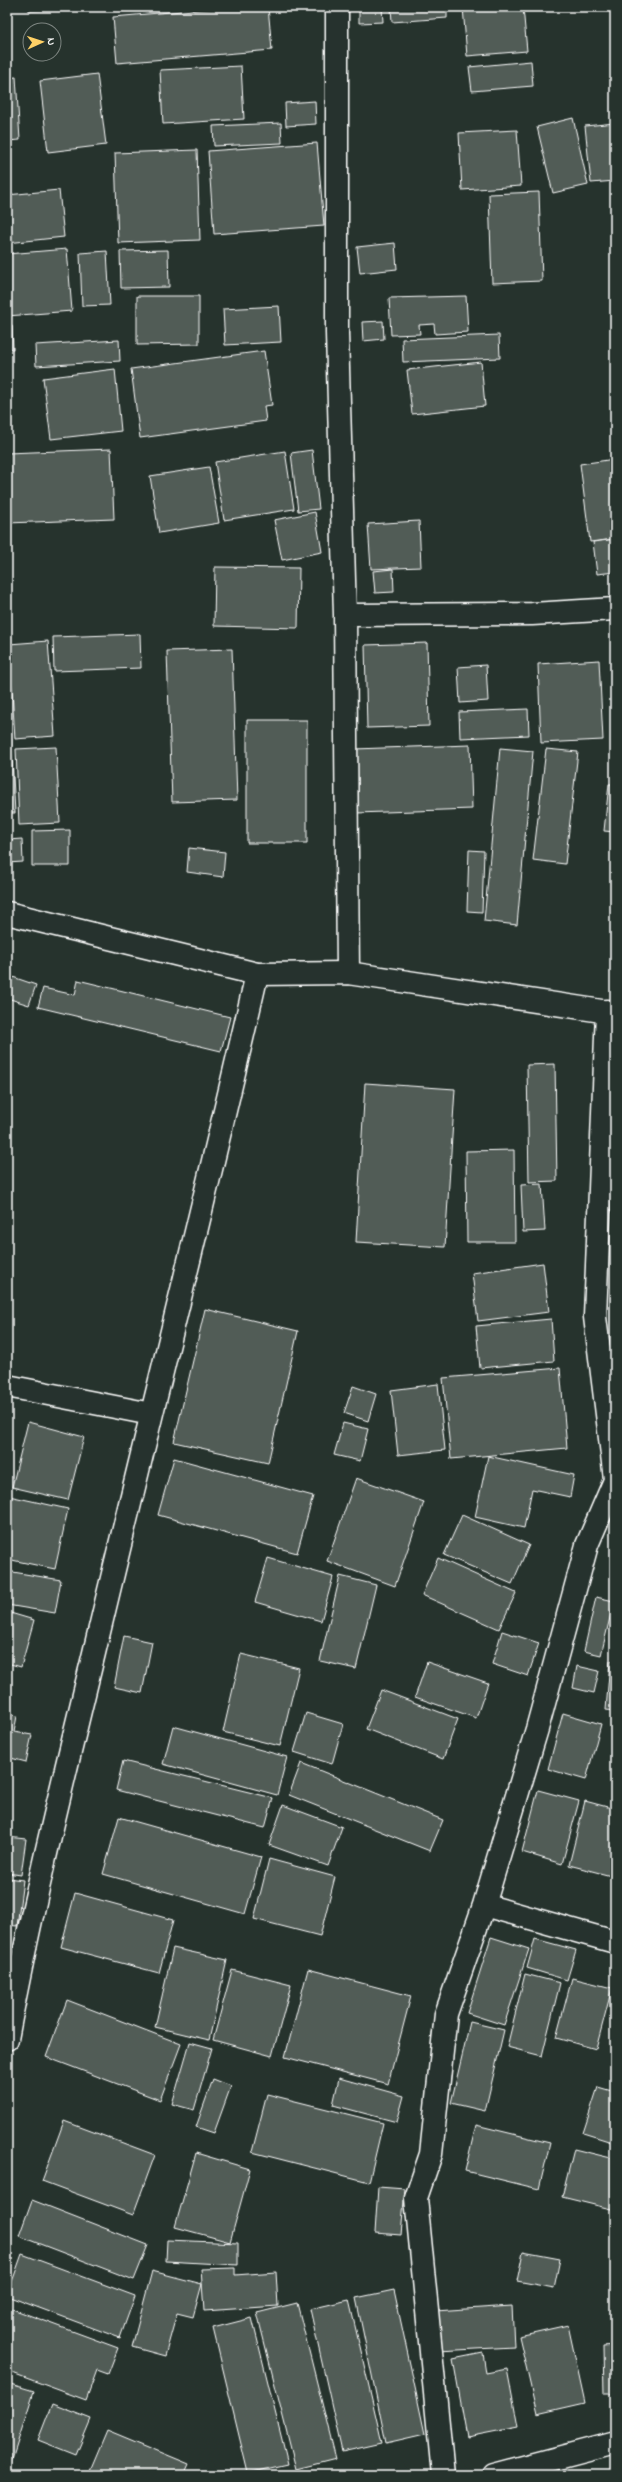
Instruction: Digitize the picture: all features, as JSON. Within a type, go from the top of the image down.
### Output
[{"type":"street","points":[[337,7],[337,333],[345,615],[348,973]]},
{"type":"street","points":[[345,615],[532,614],[615,609]]},
{"type":"street","points":[[7,912],[257,974],[348,973],[611,1012],[595,1317],[615,1480],[587,1546],[537,1729],[484,1905],[446,2014],[431,2154],[416,2198],[443,2475]]},
{"type":"street","points":[[7,2039],[27,1932],[151,1414],[210,1181],[257,974]]},
{"type":"street","points":[[7,1386],[151,1414]]},
{"type":"street","points":[[484,1905],[615,1942]]},
{"type":"street","points":[[494,2475],[615,2443]]},
{"type":"building","points":[[29,7],[80,7],[80,9],[29,11]]},
{"type":"building","points":[[228,7],[268,7],[272,50],[117,63],[113,17]]},
{"type":"building","points":[[359,7],[382,7],[383,22],[359,23]]},
{"type":"building","points":[[391,7],[447,7],[447,18],[392,22]]},
{"type":"building","points":[[463,7],[523,7],[527,51],[467,56]]},
{"type":"building","points":[[531,61],[533,86],[472,91],[469,67]]},
{"type":"building","points":[[241,66],[244,119],[163,124],[160,70]]},
{"type":"building","points":[[97,74],[106,145],[48,152],[40,81]]},
{"type":"building","points":[[16,77],[20,140],[7,141],[7,78]]},
{"type":"building","points":[[315,101],[316,124],[286,126],[285,103]]},
{"type":"building","points":[[573,118],[588,185],[553,193],[537,127]]},
{"type":"building","points":[[281,123],[282,143],[214,146],[213,126]]},
{"type":"building","points":[[615,123],[615,181],[591,183],[585,126]]},
{"type":"building","points":[[517,130],[521,186],[462,190],[459,133]]},
{"type":"building","points":[[317,143],[324,226],[214,234],[208,151]]},
{"type":"building","points":[[197,150],[200,240],[118,243],[115,153]]},
{"type":"building","points":[[59,190],[64,237],[7,243],[7,195]]},
{"type":"building","points":[[539,192],[542,281],[492,283],[489,194]]},
{"type":"building","points":[[395,243],[397,269],[360,273],[357,247]]},
{"type":"building","points":[[67,249],[72,311],[7,316],[7,254]]},
{"type":"building","points":[[168,250],[169,287],[121,288],[120,251]]},
{"type":"building","points":[[107,251],[110,305],[82,306],[80,253]]},
{"type":"building","points":[[137,296],[199,296],[199,344],[137,345]]},
{"type":"building","points":[[466,296],[468,332],[435,334],[434,324],[419,325],[420,334],[391,335],[389,298]]},
{"type":"building","points":[[279,306],[281,342],[225,345],[223,309]]},
{"type":"building","points":[[383,321],[384,339],[363,341],[362,322]]},
{"type":"building","points":[[7,325],[12,325],[13,349],[7,349]]},
{"type":"building","points":[[499,335],[500,358],[403,362],[402,339]]},
{"type":"building","points":[[119,340],[120,361],[36,366],[35,345]]},
{"type":"building","points":[[264,351],[272,405],[264,406],[266,421],[140,438],[131,369]]},
{"type":"building","points":[[481,362],[485,406],[412,414],[407,370]]},
{"type":"building","points":[[115,369],[121,431],[51,439],[43,378]]},
{"type":"building","points":[[111,449],[114,519],[7,523],[7,453]]},
{"type":"building","points":[[312,450],[319,509],[298,511],[291,453]]},
{"type":"building","points":[[285,451],[294,509],[224,520],[215,462]]},
{"type":"building","points":[[615,459],[615,539],[590,542],[580,464]]},
{"type":"building","points":[[209,467],[219,523],[159,533],[150,476]]},
{"type":"building","points":[[315,512],[322,552],[282,560],[274,520]]},
{"type":"building","points":[[419,521],[421,567],[371,569],[368,524]]},
{"type":"building","points":[[615,539],[615,572],[597,574],[593,542]]},
{"type":"building","points":[[215,567],[299,568],[298,628],[214,626]]},
{"type":"building","points":[[393,569],[394,592],[375,593],[373,571]]},
{"type":"building","points":[[140,634],[141,668],[54,671],[53,637]]},
{"type":"building","points":[[48,641],[55,736],[15,739],[9,644]]},
{"type":"building","points":[[427,643],[429,726],[367,728],[365,645]]},
{"type":"building","points":[[232,649],[237,800],[172,802],[167,651]]},
{"type":"building","points":[[599,660],[603,740],[541,743],[538,664]]},
{"type":"building","points":[[486,665],[488,701],[460,703],[458,667]]},
{"type":"building","points":[[528,709],[529,735],[460,738],[459,712]]},
{"type":"building","points":[[247,720],[307,720],[307,843],[247,843]]},
{"type":"building","points":[[7,739],[11,739],[15,813],[7,813]]},
{"type":"building","points":[[470,745],[472,809],[356,813],[354,749]]},
{"type":"building","points":[[56,747],[60,823],[19,825],[16,749]]},
{"type":"building","points":[[500,748],[533,751],[517,925],[484,921]]},
{"type":"building","points":[[546,749],[578,752],[565,864],[533,860]]},
{"type":"building","points":[[609,784],[615,784],[615,832],[604,831]]},
{"type":"building","points":[[70,830],[70,866],[32,866],[32,831]]},
{"type":"building","points":[[22,839],[23,862],[7,863],[7,840]]},
{"type":"building","points":[[189,848],[225,852],[223,877],[187,872]]},
{"type":"building","points":[[469,850],[484,851],[482,912],[467,911]]},
{"type":"building","points":[[7,975],[36,985],[29,1005],[7,998]]},
{"type":"building","points":[[78,980],[230,1017],[221,1051],[38,1007],[43,988],[75,995]]},
{"type":"building","points":[[555,1064],[557,1181],[529,1182],[527,1065]]},
{"type":"building","points":[[365,1083],[455,1089],[445,1247],[356,1242]]},
{"type":"building","points":[[514,1150],[515,1242],[467,1242],[466,1151]]},
{"type":"building","points":[[542,1184],[545,1231],[523,1232],[521,1185]]},
{"type":"building","points":[[543,1263],[549,1312],[478,1321],[472,1273]]},
{"type":"building","points":[[205,1309],[298,1331],[268,1463],[174,1442]]},
{"type":"building","points":[[551,1319],[554,1361],[480,1368],[476,1326]]},
{"type":"building","points":[[560,1368],[567,1448],[451,1459],[443,1378]]},
{"type":"building","points":[[438,1384],[445,1450],[398,1455],[391,1390]]},
{"type":"building","points":[[353,1386],[376,1394],[368,1421],[344,1413]]},
{"type":"building","points":[[28,1422],[84,1437],[68,1500],[12,1487]]},
{"type":"building","points":[[343,1423],[368,1429],[360,1461],[334,1455]]},
{"type":"building","points":[[488,1456],[574,1475],[570,1497],[532,1489],[524,1528],[475,1517]]},
{"type":"building","points":[[174,1458],[313,1496],[297,1553],[158,1515]]},
{"type":"building","points":[[356,1478],[424,1502],[395,1586],[327,1561]]},
{"type":"building","points":[[9,1496],[68,1509],[55,1569],[7,1559]]},
{"type":"building","points":[[462,1515],[529,1545],[512,1584],[444,1555]]},
{"type":"building","points":[[268,1558],[333,1577],[321,1621],[255,1602]]},
{"type":"building","points":[[438,1558],[516,1593],[499,1629],[422,1595]]},
{"type":"building","points":[[7,1571],[61,1580],[55,1613],[7,1605]]},
{"type":"building","points":[[340,1576],[376,1585],[356,1669],[320,1661]]},
{"type":"building","points":[[596,1597],[614,1601],[601,1655],[584,1651]]},
{"type":"building","points":[[7,1612],[34,1620],[21,1667],[7,1663]]},
{"type":"building","points":[[502,1631],[539,1643],[528,1676],[492,1664]]},
{"type":"building","points":[[124,1636],[152,1642],[142,1693],[114,1687]]},
{"type":"building","points":[[241,1654],[299,1668],[280,1746],[223,1732]]},
{"type":"building","points":[[610,1661],[615,1661],[615,1711],[606,1710]]},
{"type":"building","points":[[427,1662],[488,1683],[476,1718],[415,1697]]},
{"type":"building","points":[[577,1666],[599,1671],[594,1693],[573,1688]]},
{"type":"building","points":[[381,1690],[458,1719],[443,1759],[366,1729]]},
{"type":"building","points":[[306,1713],[343,1724],[332,1764],[294,1752]]},
{"type":"building","points":[[563,1713],[601,1724],[586,1780],[548,1769]]},
{"type":"building","points":[[7,1714],[17,1716],[14,1732],[32,1735],[26,1762],[7,1757]]},
{"type":"building","points":[[173,1726],[287,1757],[277,1795],[163,1764]]},
{"type":"building","points":[[123,1761],[273,1798],[265,1828],[116,1790]]},
{"type":"building","points":[[301,1763],[443,1820],[430,1851],[289,1795]]},
{"type":"building","points":[[538,1790],[579,1801],[562,1864],[522,1852]]},
{"type":"building","points":[[585,1801],[615,1809],[615,1877],[569,1865]]},
{"type":"building","points":[[283,1805],[342,1827],[328,1866],[269,1845]]},
{"type":"building","points":[[119,1817],[261,1857],[245,1914],[103,1874]]},
{"type":"building","points":[[7,1837],[26,1839],[21,1875],[7,1873]]},
{"type":"building","points":[[269,1859],[335,1877],[320,1936],[254,1919]]},
{"type":"building","points":[[7,1878],[23,1880],[17,1926],[7,1925]]},
{"type":"building","points":[[75,1893],[173,1920],[159,1973],[61,1947]]},
{"type":"building","points":[[491,1937],[529,1949],[504,2025],[467,2013]]},
{"type":"building","points":[[535,1939],[576,1950],[567,1980],[527,1968]]},
{"type":"building","points":[[173,1948],[227,1960],[209,2040],[155,2027]]},
{"type":"building","points":[[308,1969],[411,1996],[388,2084],[285,2057]]},
{"type":"building","points":[[232,1970],[291,1985],[272,2056],[213,2040]]},
{"type":"building","points":[[525,1974],[560,1983],[542,2056],[507,2047]]},
{"type":"building","points":[[572,1978],[612,1988],[596,2049],[556,2038]]},
{"type":"building","points":[[67,2000],[181,2044],[160,2100],[46,2057]]},
{"type":"building","points":[[470,2022],[504,2030],[485,2111],[451,2103]]},
{"type":"building","points":[[190,2042],[212,2048],[194,2110],[172,2104]]},
{"type":"building","points":[[339,2078],[404,2096],[397,2122],[333,2105]]},
{"type":"building","points":[[213,2079],[231,2086],[214,2133],[196,2127]]},
{"type":"building","points":[[598,2087],[615,2092],[615,2143],[583,2133]]},
{"type":"building","points":[[267,2094],[383,2123],[369,2182],[252,2152]]},
{"type":"building","points":[[64,2121],[155,2155],[133,2215],[42,2181]]},
{"type":"building","points":[[476,2125],[550,2143],[539,2189],[465,2171]]},
{"type":"building","points":[[574,2149],[615,2159],[615,2210],[562,2197]]},
{"type":"building","points":[[196,2153],[250,2169],[230,2242],[175,2227]]},
{"type":"building","points":[[378,2187],[405,2189],[401,2235],[375,2233]]},
{"type":"building","points":[[32,2200],[148,2245],[134,2280],[19,2236]]},
{"type":"building","points":[[167,2240],[238,2243],[238,2265],[166,2261]]},
{"type":"building","points":[[523,2252],[560,2259],[554,2288],[517,2281]]},
{"type":"building","points":[[22,2254],[135,2296],[120,2338],[7,2296]]},
{"type":"building","points":[[235,2268],[235,2275],[276,2272],[278,2306],[204,2311],[201,2269]]},
{"type":"building","points":[[152,2271],[202,2284],[193,2317],[177,2313],[165,2356],[132,2347]]},
{"type":"building","points":[[394,2290],[425,2434],[386,2443],[356,2298]]},
{"type":"building","points":[[349,2300],[382,2443],[342,2452],[310,2309]]},
{"type":"building","points":[[297,2303],[336,2459],[296,2469],[257,2313]]},
{"type":"building","points":[[512,2306],[514,2347],[438,2351],[435,2311]]},
{"type":"building","points":[[7,2307],[118,2348],[108,2374],[97,2370],[86,2400],[7,2371]]},
{"type":"building","points":[[252,2318],[288,2464],[248,2473],[213,2328]]},
{"type":"building","points":[[568,2325],[585,2403],[537,2414],[519,2336]]},
{"type":"building","points":[[615,2346],[615,2394],[604,2394],[603,2347]]},
{"type":"building","points":[[483,2353],[486,2373],[507,2369],[518,2427],[467,2437],[453,2359]]},
{"type":"building","points":[[7,2383],[34,2391],[11,2463],[7,2462]]},
{"type":"building","points":[[52,2404],[91,2419],[76,2455],[38,2440]]},
{"type":"building","points":[[107,2430],[189,2464],[184,2475],[88,2475]]}]
